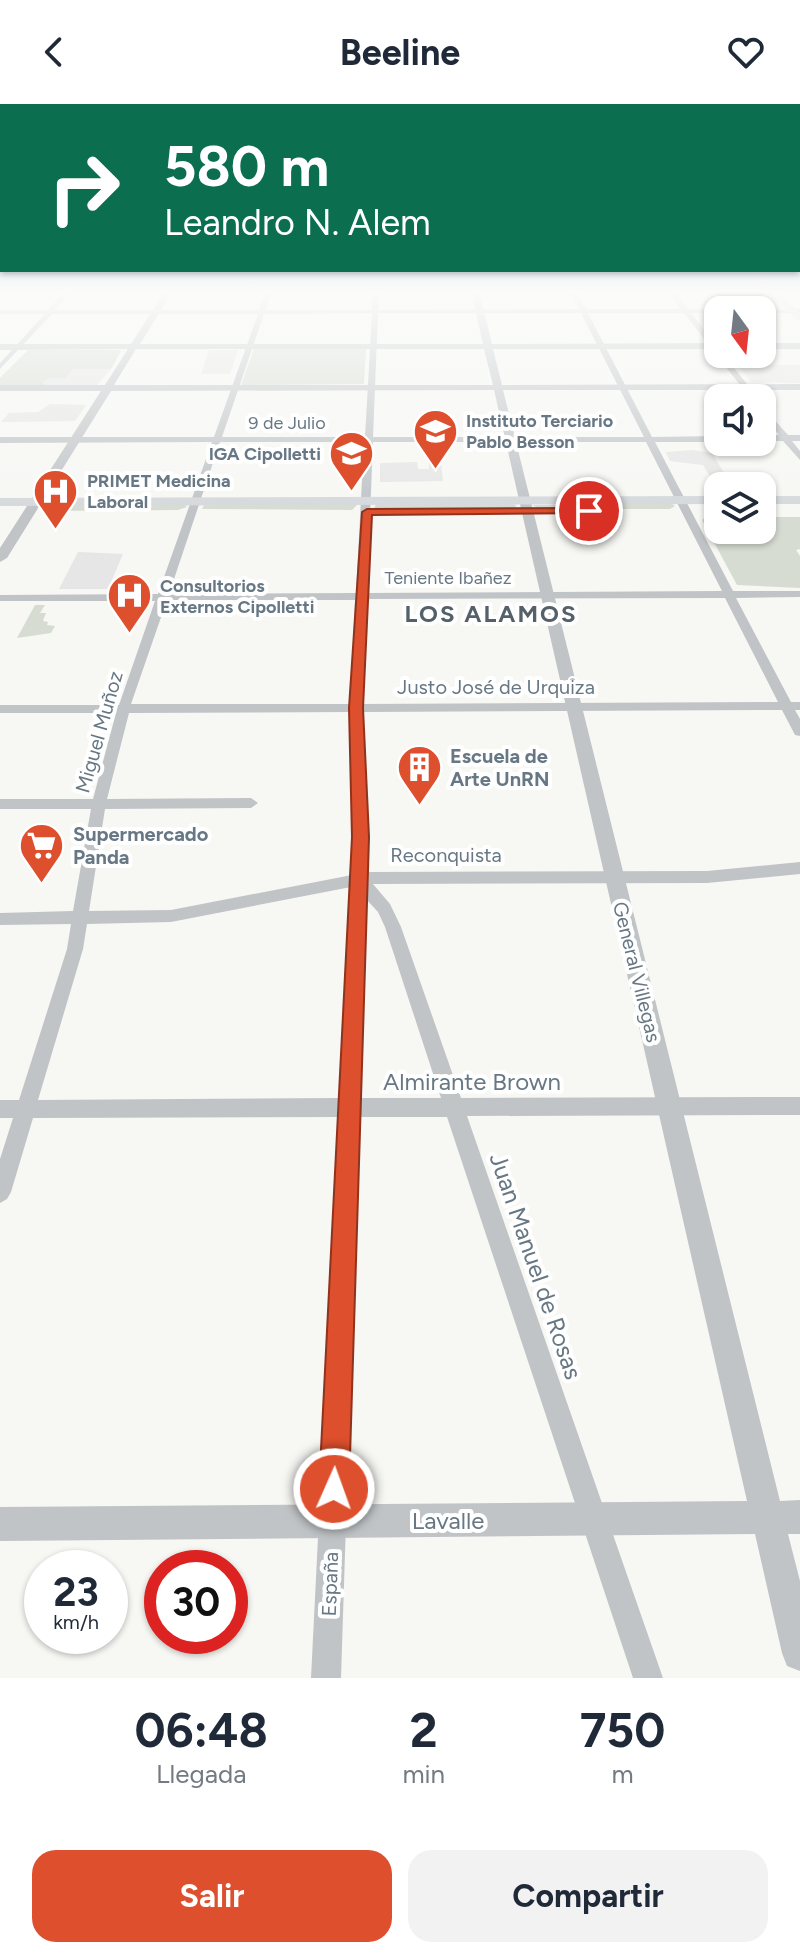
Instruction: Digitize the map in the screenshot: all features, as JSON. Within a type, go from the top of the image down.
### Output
[{"type":"main road","points":[[776,500],[800,500]]},
{"type":"main road","points":[[0,502],[32,508]]},
{"type":"main road","points":[[0,513],[32,508],[682,505],[704,502]]},
{"type":"main road","points":[[682,505],[704,509]]},
{"type":"main road","points":[[776,511],[800,510]]},
{"type":"street","points":[[0,558],[123,364]]},
{"type":"street","name":"Miguel Muñoz","points":[[0,1192],[73,959],[99,804],[124,709],[243,364]]},
{"type":"street","name":"España","points":[[326,1678],[359,879],[361,819],[356,708],[372,364]]},
{"type":"street","name":"General Villegas","points":[[492,364],[669,1106],[784,1517],[800,1653]]},
{"type":"street","points":[[609,364],[728,595],[793,706],[800,732]]},
{"type":"street","points":[[731,368],[743,384]]},
{"type":"street","points":[[0,388],[704,387]]},
{"type":"street","points":[[776,387],[800,387]]},
{"type":"street","points":[[776,426],[800,457]]},
{"type":"street","points":[[776,438],[800,438]]},
{"type":"street","name":"9 de Julio","points":[[0,440],[704,439]]},
{"type":"street","name":"Teniente Ibañez","points":[[0,598],[800,594]]},
{"type":"street","name":"Justo José de Urquiza","points":[[0,709],[793,706]]},
{"type":"street","points":[[0,804],[251,803]]},
{"type":"street","name":"Reconquista","points":[[0,919],[183,914],[359,879],[707,877],[800,868]]},
{"type":"street","name":"Juan Manuel de Rosas","points":[[359,879],[391,920],[648,1678]]},
{"type":"street","name":"Almirante Brown","points":[[0,1109],[800,1106]]},
{"type":"street","name":"Lavalle","points":[[0,1524],[784,1517]]},
{"type":"shaded area","points":[[14,364],[114,364],[111,369],[73,369],[66,378],[49,378],[41,383],[47,385],[0,385],[0,378]]},
{"type":"shaded area","points":[[204,364],[233,364],[230,374],[201,374]]},
{"type":"shaded area","points":[[248,364],[365,364],[364,384],[241,385]]},
{"type":"shaded area","points":[[800,365],[800,383],[751,382],[740,368]]},
{"type":"shaded area","points":[[48,369],[111,369],[97,385],[35,385]]},
{"type":"shaded area","points":[[50,404],[86,405],[75,421],[1,422],[9,413],[38,412]]},
{"type":"shaded area","points":[[666,452],[704,452],[704,456],[714,456],[723,472],[707,472],[703,465],[670,461]]},
{"type":"shaded area","points":[[417,462],[418,469],[429,469],[429,463],[441,463],[443,481],[380,482],[380,463]]},
{"type":"shaded area","points":[[671,503],[675,506],[670,509],[540,509],[532,505]]},
{"type":"shaded area","points":[[377,504],[517,506],[510,510],[380,510],[374,507]]},
{"type":"shaded area","points":[[42,505],[187,507],[178,510],[45,511],[39,508]]},
{"type":"shaded area","points":[[204,505],[357,505],[352,510],[202,509]]},
{"type":"shaded area","points":[[776,517],[800,517],[800,549],[796,550],[800,556],[800,588],[737,585],[715,544],[776,544]]},
{"type":"shaded area","points":[[78,552],[123,554],[108,589],[59,589]]},
{"type":"shaded area","points":[[35,605],[45,605],[40,613],[46,613],[43,621],[55,626],[51,633],[17,638]]},
{"type":"place","name":"Instituto Terciario Pablo Besson","points":[[435,470]]},
{"type":"place","name":"IGA Cipolletti","points":[[352,493]]},
{"type":"place","name":"PRIMET Medicina Laboral","points":[[56,530]]},
{"type":"place","name":"Consultorios Externos Cipolletti","points":[[129,635]]},
{"type":"place","name":"Escuela de Arte UnRN","points":[[419,807]]},
{"type":"place","name":"Supermercado Panda","points":[[42,884]]},
{"type":"district","name":"LOS ALAMOS","points":[[491,613]]},
{"type":"route","points":[[334,1489],[361,837],[356,708],[367,512],[589,511]]}]
